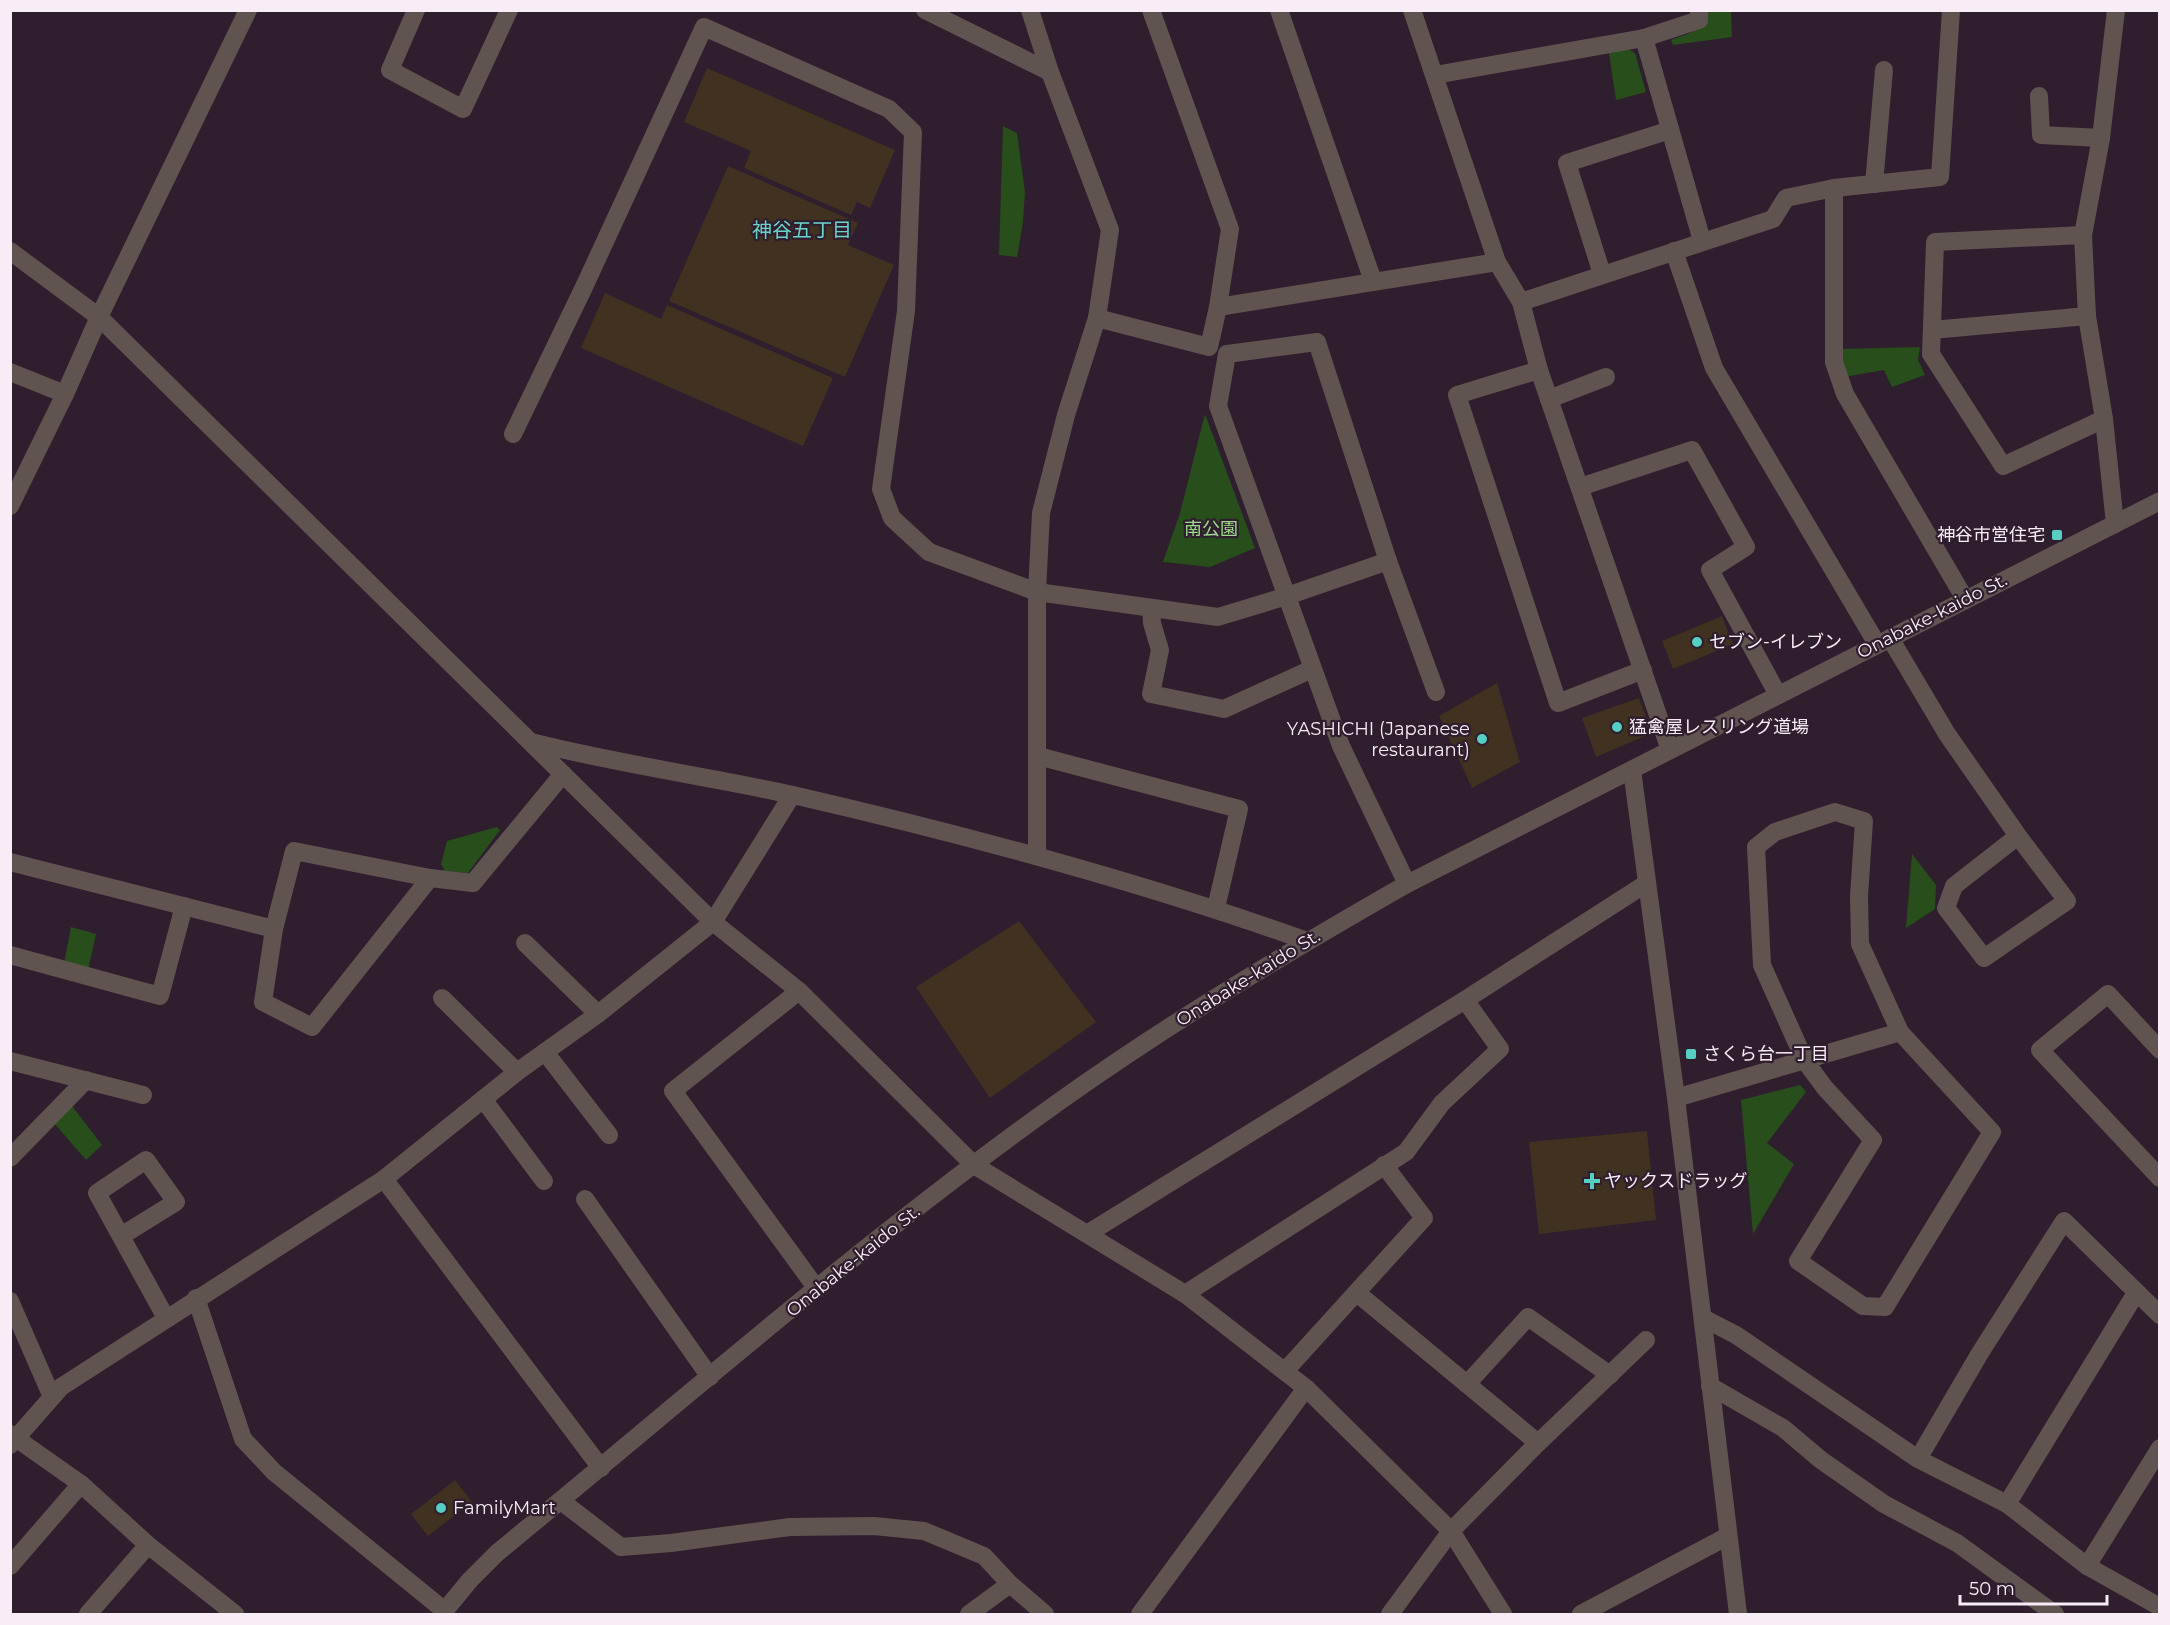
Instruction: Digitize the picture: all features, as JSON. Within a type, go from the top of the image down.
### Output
[{"type":"street","points":[[10,506],[248,10]]},
{"type":"street","points":[[416,10],[390,70],[463,109],[509,10]]},
{"type":"street","points":[[925,10],[1050,72]]},
{"type":"street","points":[[1030,10],[1050,72],[1110,230],[1097,318],[1066,415],[1041,513],[1037,592],[1037,855]]},
{"type":"street","points":[[1097,318],[1209,347],[1218,307],[1230,229],[1152,10]]},
{"type":"street","points":[[1279,10],[1373,281]]},
{"type":"street","points":[[1412,10],[1497,262],[1521,302],[1539,370],[1670,750]]},
{"type":"street","points":[[1434,75],[1644,38],[1699,20],[1699,10]]},
{"type":"street","points":[[1521,302],[1773,219],[1786,198],[1834,188],[1940,177],[1952,10]]},
{"type":"street","points":[[2115,524],[2104,419],[2087,316],[2083,235],[2101,138],[2116,10]]},
{"type":"street","points":[[513,434],[585,287],[704,27],[889,109],[913,132],[906,311],[881,489],[892,518],[929,552],[1037,592],[1218,617],[1388,561]]},
{"type":"street","points":[[1644,38],[1702,241]]},
{"type":"street","points":[[1874,184],[1884,70]]},
{"type":"street","points":[[2039,96],[2041,135],[2101,138]]},
{"type":"street","points":[[1602,274],[1567,163],[1670,130]]},
{"type":"street","points":[[1834,188],[1834,362],[1845,394],[1965,599]]},
{"type":"street","points":[[2083,235],[1935,242],[1931,354],[2003,466],[2104,419]]},
{"type":"street","points":[[1674,250],[1714,368],[1884,641],[2018,836],[2067,901],[1984,958],[1946,908],[1954,886],[2018,836]]},
{"type":"street","points":[[10,251],[99,318],[713,922],[799,991],[974,1165],[1185,1294],[1306,1388],[1451,1531],[1503,1614]]},
{"type":"street","points":[[1218,307],[1497,262]]},
{"type":"street","points":[[1932,330],[2087,316]]},
{"type":"street","points":[[1407,884],[1341,746],[1218,406],[1227,354],[1317,342],[1388,561],[1436,692]]},
{"type":"street","points":[[1539,370],[1457,395],[1558,703],[1643,670]]},
{"type":"street","points":[[10,372],[65,394]]},
{"type":"street","points":[[1549,399],[1606,377]]},
{"type":"street","points":[[1580,487],[1692,450],[1746,547],[1710,570],[1778,694]]},
{"type":"street","name":"Onabake-kaido St.","points":[[443,1613],[470,1580],[497,1553],[817,1289],[974,1165],[1061,1101],[1159,1035],[1307,941],[1407,884],[2160,501]]},
{"type":"street","points":[[1151,608],[1152,623],[1160,650],[1151,694],[1224,709],[1312,669]]},
{"type":"street","points":[[530,742],[792,795],[1037,855],[1216,908],[1307,941]]},
{"type":"street","points":[[1038,756],[1239,809],[1216,908]]},
{"type":"street","points":[[1632,770],[1676,1098],[1738,1614]]},
{"type":"street","points":[[430,878],[312,1028],[263,1002],[274,929],[294,851],[430,878],[473,883],[563,774]]},
{"type":"street","points":[[235,1614],[212,1608],[81,1484],[13,1439],[61,1387],[384,1179],[517,1072],[598,1014],[713,922],[792,795]]},
{"type":"street","points":[[1835,812],[1864,821],[1859,896],[1860,944],[1900,1032],[1992,1132],[1886,1308],[1863,1306],[1798,1261],[1873,1140],[1825,1088],[1805,1061],[1762,965],[1756,847],[1775,832],[1835,812]]},
{"type":"street","points":[[10,862],[274,929]]},
{"type":"street","points":[[1087,1234],[1465,1000],[1647,883]]},
{"type":"street","points":[[10,955],[160,996],[184,906]]},
{"type":"street","points":[[525,943],[598,1014]]},
{"type":"street","points":[[799,991],[673,1091],[817,1289]]},
{"type":"street","points":[[2160,1050],[2108,994],[2040,1050],[2160,1178]]},
{"type":"street","points":[[442,998],[517,1072]]},
{"type":"street","points":[[1185,1294],[1406,1152],[1442,1103],[1500,1049],[1465,1000]]},
{"type":"street","points":[[1676,1098],[1900,1032]]},
{"type":"street","points":[[545,1052],[609,1135]]},
{"type":"street","points":[[10,1061],[143,1095]]},
{"type":"street","points":[[10,1158],[86,1080]]},
{"type":"street","points":[[483,1099],[544,1181]]},
{"type":"street","points":[[1285,1371],[1424,1218],[1384,1165]]},
{"type":"street","points":[[384,1179],[601,1468]]},
{"type":"street","points":[[585,1199],[710,1377]]},
{"type":"street","points":[[1917,1459],[1980,1353],[2064,1221],[2160,1315]]},
{"type":"street","points":[[121,1236],[166,1318]]},
{"type":"street","points":[[1357,1293],[1538,1443]]},
{"type":"street","points":[[2007,1504],[2136,1293]]},
{"type":"street","points":[[196,1298],[243,1439],[274,1472],[443,1613]]},
{"type":"street","points":[[10,1301],[52,1397]]},
{"type":"street","points":[[1467,1384],[1528,1317],[1610,1374]]},
{"type":"street","points":[[1703,1318],[1736,1335],[1917,1459],[2007,1504],[2087,1566],[2160,1607]]},
{"type":"street","points":[[1390,1614],[1451,1531],[1538,1443],[1646,1340]]},
{"type":"street","points":[[1710,1386],[1783,1428],[1821,1460],[1884,1504],[1957,1543],[2055,1614]]},
{"type":"street","points":[[1140,1614],[1306,1388]]},
{"type":"street","points":[[2087,1566],[2160,1448]]},
{"type":"street","points":[[10,1566],[81,1484]]},
{"type":"street","points":[[561,1501],[621,1547],[671,1543],[790,1527],[873,1526],[924,1531],[984,1556],[1010,1584],[1045,1614]]},
{"type":"street","points":[[1581,1614],[1728,1536]]},
{"type":"street","points":[[88,1614],[148,1545]]},
{"type":"street","points":[[969,1614],[1010,1584]]},
{"type":"green space","points":[[1707,11],[1731,11],[1732,37],[1673,45],[1671,40],[1698,28]]},
{"type":"green space","points":[[1628,49],[1635,53],[1646,92],[1616,100],[1609,53]]},
{"type":"green space","points":[[1003,126],[1017,133],[1025,192],[1017,257],[999,255]]},
{"type":"green space","points":[[1920,347],[1918,360],[1925,375],[1892,387],[1884,370],[1844,377],[1840,349]]},
{"type":"green space","name":"南公園","points":[[1205,414],[1255,548],[1210,567],[1163,562],[1180,513]]},
{"type":"green space","points":[[497,827],[500,830],[468,873],[445,871],[441,864],[447,841]]},
{"type":"green space","points":[[1912,854],[1936,885],[1935,909],[1906,928]]},
{"type":"green space","points":[[71,927],[96,934],[88,970],[64,964]]},
{"type":"green space","points":[[1800,1085],[1806,1092],[1767,1143],[1794,1164],[1753,1234],[1741,1100]]},
{"type":"green space","points":[[72,1106],[102,1145],[86,1160],[54,1123]]},
{"type":"building","points":[[707,68],[895,150],[870,208],[857,202],[851,215],[744,168],[751,151],[684,122]]},
{"type":"building","points":[[728,166],[858,223],[848,245],[894,265],[845,377],[669,301]]},
{"type":"building","points":[[605,293],[661,319],[667,305],[833,378],[803,446],[581,348]]},
{"type":"building","name":"セブン-イレブン","points":[[1722,616],[1733,644],[1673,669],[1662,641]]},
{"type":"building","name":"YASHICHI (Japanese restaurant)","points":[[1497,683],[1520,762],[1472,788],[1439,716]]},
{"type":"building","points":[[1639,698],[1652,733],[1596,757],[1582,718]]},
{"type":"building","points":[[1019,921],[1096,1022],[990,1098],[916,987]]},
{"type":"building","name":"ヤックスドラッグ","points":[[1647,1131],[1656,1220],[1539,1234],[1529,1142]]},
{"type":"building","name":"FamilyMart","points":[[455,1480],[472,1502],[428,1536],[411,1514]]},
{"type":"place","name":"神谷市営住宅","points":[[2057,535]]},
{"type":"place","name":"セブン-イレブン","points":[[1697,642]]},
{"type":"place","name":"猛禽屋レスリング道場","points":[[1617,727]]},
{"type":"place","name":"YASHICHI (Japanese restaurant)","points":[[1482,739]]},
{"type":"place","name":"さくら台一丁目","points":[[1691,1054]]},
{"type":"place","name":"ヤックスドラッグ","points":[[1592,1181]]},
{"type":"place","name":"FamilyMart","points":[[441,1508]]},
{"type":"district","name":"神谷五丁目","points":[[802,230]]}]
